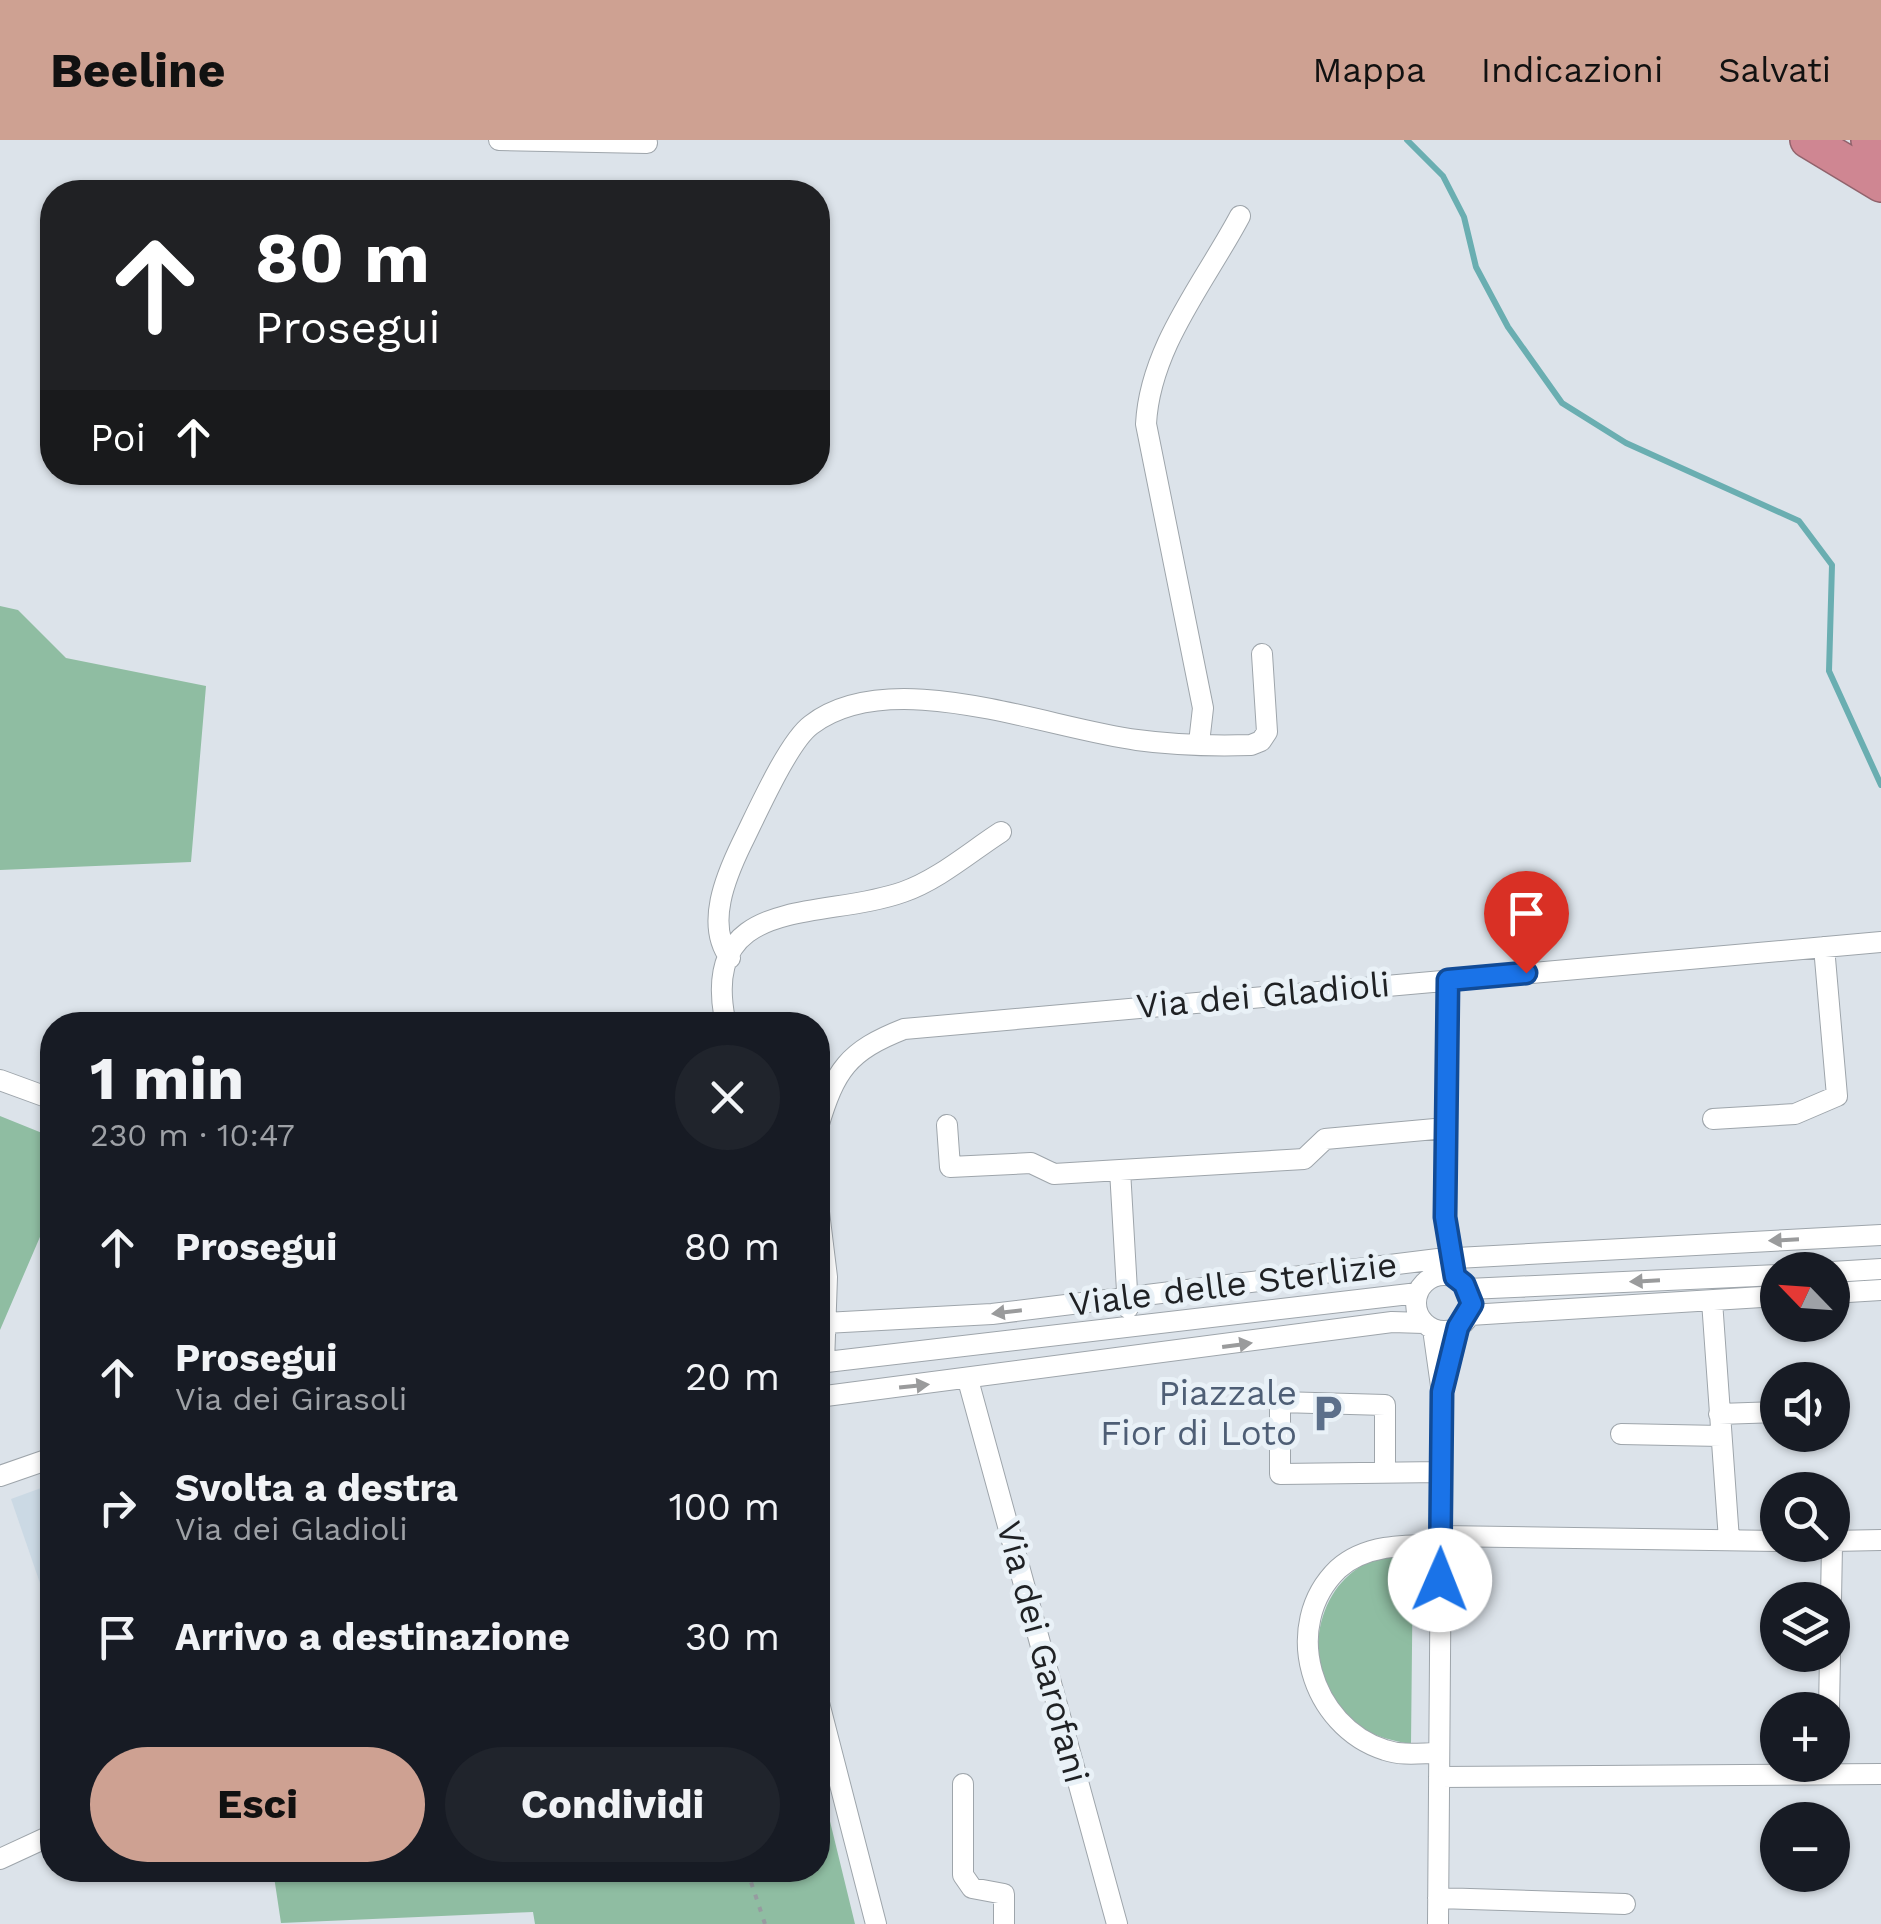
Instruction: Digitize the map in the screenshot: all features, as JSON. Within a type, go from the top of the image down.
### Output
[{"type":"highway","points":[[1808,140],[1881,184]]},
{"type":"highway","points":[[1868,140],[1881,148]]},
{"type":"street","points":[[499,140],[647,143]]},
{"type":"street","points":[[1199,742],[1203,708],[1146,424],[1148,399],[1176,328],[1240,216]]},
{"type":"street","points":[[730,958],[720,944],[718,918],[734,860],[768,790],[807,727],[834,710],[866,699],[908,696],[1139,740],[1231,746],[1261,741],[1267,732],[1262,654]]},
{"type":"street","points":[[725,1012],[724,974],[744,931],[770,918],[872,902],[906,891],[1001,832]]},
{"type":"street","name":"Via dei Gladioli","points":[[830,1093],[847,1060],[867,1043],[904,1029],[1881,942]]},
{"type":"street","points":[[1714,1119],[1795,1114],[1837,1096],[1824,947]]},
{"type":"street","points":[[1442,1392],[1464,1321],[1443,1276],[1448,980]]},
{"type":"street","points":[[0,1080],[40,1095]]},
{"type":"street","points":[[948,1125],[950,1167],[1030,1163],[1054,1174],[1304,1158],[1325,1140],[1446,1128]]},
{"type":"street","points":[[1120,1170],[1130,1324]]},
{"type":"street","name":"Viale delle Sterlizie","points":[[830,1323],[992,1314],[1128,1297],[1443,1276],[1881,1235]]},
{"type":"street","points":[[1850,1271],[1881,1269]]},
{"type":"street","name":"Viale delle Sterlizie","points":[[830,1362],[1130,1324],[1443,1276],[1760,1275]]},
{"type":"street","points":[[1438,1924],[1442,1392],[1428,1326],[1418,1314],[1443,1276]]},
{"type":"street","points":[[1850,1292],[1881,1290]]},
{"type":"street","points":[[1464,1321],[1760,1297]]},
{"type":"street","points":[[1712,1300],[1729,1540]]},
{"type":"street","name":"Viale delle Sterlizie","points":[[830,1396],[1392,1322],[1428,1326],[1464,1321]]},
{"type":"street","name":"Via dei Garofani","points":[[968,1380],[1118,1924]]},
{"type":"street","points":[[1385,1472],[1385,1404],[1280,1402],[1280,1474],[1441,1472]]},
{"type":"street","points":[[1719,1414],[1760,1413]]},
{"type":"street","points":[[1621,1434],[1720,1436]]},
{"type":"street","points":[[0,1476],[40,1462]]},
{"type":"street","points":[[1850,1541],[1881,1540]]},
{"type":"street","points":[[1438,1753],[1383,1750],[1338,1720],[1320,1699],[1309,1672],[1311,1619],[1320,1594],[1338,1570],[1374,1550],[1441,1541],[1760,1541]]},
{"type":"street","points":[[830,1746],[876,1924]]},
{"type":"street","points":[[1439,1777],[1760,1771]]},
{"type":"street","points":[[1850,1772],[1881,1774]]},
{"type":"street","points":[[963,1784],[962,1875],[972,1888],[1004,1894],[1004,1924]]},
{"type":"street","points":[[0,1859],[40,1841]]},
{"type":"street","points":[[1438,1898],[1625,1904]]},
{"type":"path","points":[[751,1882],[765,1924]]},
{"type":"shaded area","points":[[40,1488],[40,1583],[11,1499]]},
{"type":"green space","points":[[0,606],[18,610],[66,658],[206,686],[191,862],[0,870]]},
{"type":"green space","points":[[0,1116],[40,1132],[40,1237],[0,1330]]},
{"type":"green space","points":[[1413,1551],[1411,1744],[1363,1729],[1340,1712],[1322,1678],[1318,1638],[1329,1601],[1354,1571],[1375,1560]]},
{"type":"green space","points":[[830,1821],[855,1924],[535,1924],[533,1912],[281,1923],[275,1882],[830,1882]]},
{"type":"waterway","points":[[1407,140],[1443,176],[1464,217],[1476,267],[1508,327],[1562,403],[1626,443],[1799,521],[1832,565],[1829,671],[1881,785]]},
{"type":"place","name":"Piazzale Fior di Loto","points":[[1327,1413]]},
{"type":"route","points":[[1440,1580],[1442,1392],[1458,1327],[1470,1315],[1472,1304],[1471,1295],[1455,1277],[1449,1259],[1445,1217],[1448,980],[1526,973]]}]
